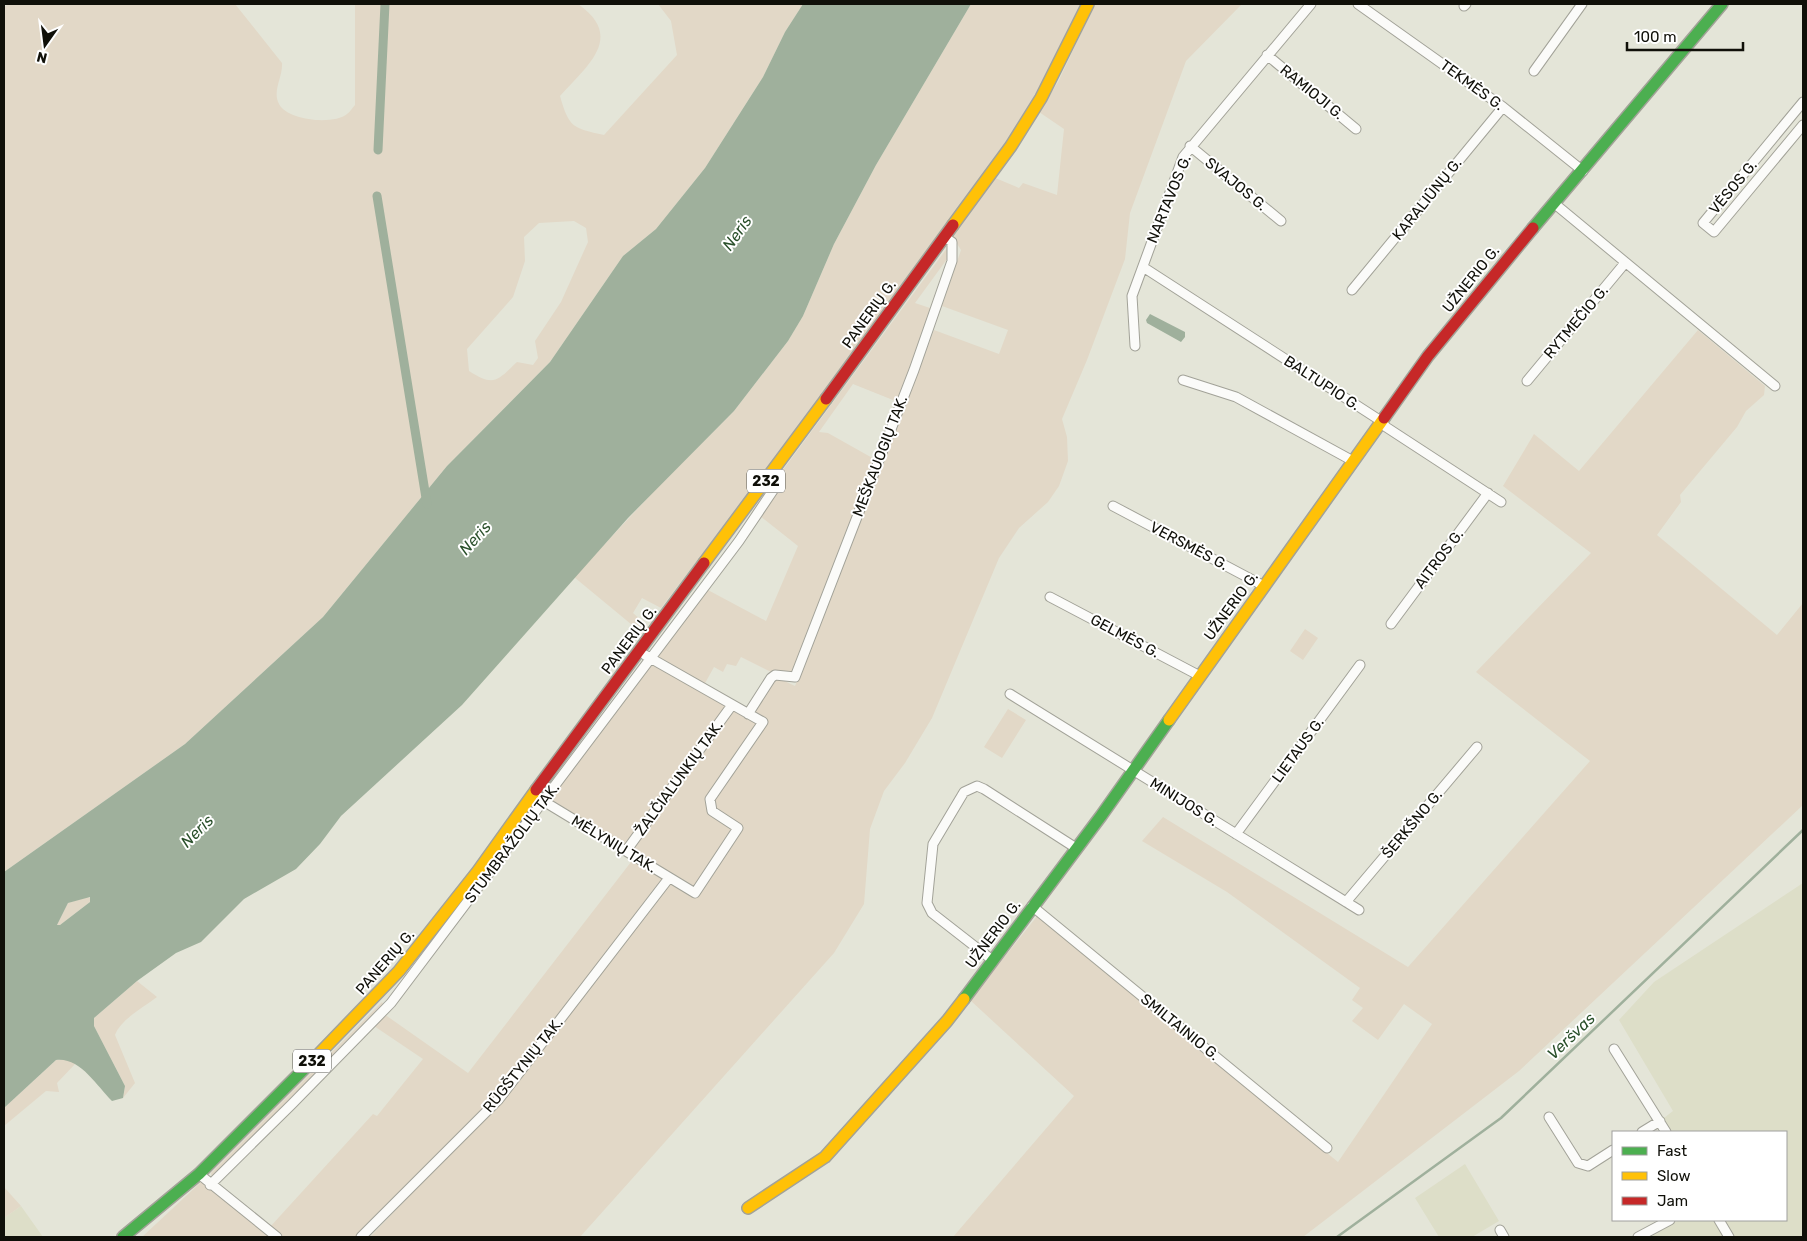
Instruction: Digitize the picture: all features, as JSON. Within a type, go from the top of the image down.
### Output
[{"type":"main road","name":"PANERIŲ G.","points":[[123,1237],[199,1174],[380,993],[538,798],[638,652],[772,473],[1011,146],[1040,98],[1088,4]]},
{"type":"main road","name":"UŽNERIO G.","points":[[748,1208],[825,1157],[947,1021],[1133,770],[1434,349],[1722,4]]},
{"type":"street","name":"NARTAVOS G.","points":[[1135,346],[1132,296],[1183,157],[1190,146],[1311,4]]},
{"type":"street","name":"TEKMĖS G.","points":[[1358,4],[1503,107],[1583,171]]},
{"type":"street","points":[[1534,71],[1582,4]]},
{"type":"street","name":"RAMIOJI G.","points":[[1267,55],[1356,128]]},
{"type":"street","name":"VĖSOS G.","points":[[1803,102],[1704,223],[1714,232],[1803,125]]},
{"type":"street","name":"KARALIŪNŲ G.","points":[[1352,290],[1503,107]]},
{"type":"street","name":"SVAJOS G.","points":[[1190,146],[1281,221]]},
{"type":"street","points":[[1555,204],[1775,386]]},
{"type":"street","name":"MEŠKAUOGIŲ TAK.","points":[[748,714],[771,678],[775,675],[795,677],[914,370],[952,261],[952,242],[944,237]]},
{"type":"street","name":"RYTMEČIO G.","points":[[1527,381],[1625,263]]},
{"type":"street","name":"BALTUPIO G.","points":[[1143,267],[1381,421],[1500,502]]},
{"type":"street","points":[[1182,380],[1236,397],[1353,461]]},
{"type":"street","name":"STUMBRAŽOLIŲ TAK.","points":[[210,1185],[391,1003],[538,798],[650,657],[769,499],[776,486],[772,473]]},
{"type":"street","name":"AITROS G.","points":[[1391,624],[1488,494]]},
{"type":"street","name":"VERSMĖS G.","points":[[1113,506],[1264,586]]},
{"type":"street","name":"GELMĖS G.","points":[[1050,597],[1200,676]]},
{"type":"street","points":[[638,652],[650,657],[748,714]]},
{"type":"street","name":"LIETAUS G.","points":[[1236,834],[1360,665]]},
{"type":"street","name":"MINIJOS G.","points":[[1010,694],[1359,910]]},
{"type":"street","name":"ŽALČIALUNKIŲ TAK.","points":[[626,851],[732,705]]},
{"type":"street","name":"MĖLYNIŲ TAK.","points":[[538,798],[695,892],[738,828],[712,811],[710,799],[763,722],[748,714]]},
{"type":"street","name":"ŠERKŠNO G.","points":[[1346,902],[1477,747]]},
{"type":"street","points":[[992,959],[932,913],[927,903],[933,844],[964,792],[977,786],[984,789],[1076,848]]},
{"type":"street","name":"RŪGŠTYNIŲ TAK.","points":[[361,1237],[499,1099],[669,878]]},
{"type":"street","name":"SMILTAINIO G.","points":[[1032,906],[1327,1148]]},
{"type":"street","points":[[1614,1049],[1665,1131]]},
{"type":"street","points":[[1549,1117],[1578,1163],[1588,1166],[1612,1151]]},
{"type":"street","points":[[1644,1131],[1660,1121]]},
{"type":"street","points":[[199,1174],[210,1185],[277,1237]]},
{"type":"street","points":[[1638,1237],[1668,1221]]},
{"type":"street","points":[[1720,1221],[1730,1237]]},
{"type":"shaded area","points":[[9,4],[235,4],[282,63],[277,89],[279,104],[284,110],[301,118],[322,120],[341,117],[348,113],[355,105],[355,4],[578,4],[592,16],[599,28],[600,39],[597,51],[590,62],[560,96],[566,115],[574,125],[604,135],[677,55],[671,21],[658,4],[803,4],[785,32],[763,77],[705,168],[656,229],[623,256],[550,362],[447,466],[323,617],[185,744],[4,872],[4,7]],"holes":[[[574,221],[586,228],[588,242],[561,302],[535,341],[538,358],[533,365],[517,362],[505,374],[495,380],[484,379],[469,371],[467,349],[513,297],[525,261],[524,237],[539,223]]]},
{"type":"shaded area","points":[[971,4],[1081,4],[1029,108],[941,233],[766,470],[661,608],[642,598],[633,613],[647,625],[643,634],[574,577],[657,488],[734,411],[788,341],[803,316],[834,244],[876,165]]},
{"type":"shaded area","points":[[1095,4],[1242,4],[1186,61],[1130,213],[1125,259],[1087,360],[1062,419],[1067,437],[1068,461],[1059,486],[1048,502],[1019,528],[999,558],[932,718],[905,763],[884,791],[870,829],[864,904],[834,953],[580,1237],[370,1237],[511,1090],[670,883],[696,896],[741,829],[714,808],[712,802],[768,721],[754,713],[776,677],[795,686],[934,330],[999,354],[1008,330],[942,306],[961,250],[951,234],[993,177],[1019,188],[1023,183],[1057,195],[1064,129],[1039,112],[1058,82]]},
{"type":"shaded area","points":[[950,244],[950,255],[915,303],[933,309],[898,402],[853,384],[819,432],[828,433],[876,460],[793,672],[788,674],[774,670],[771,672],[741,657],[736,666],[727,664],[723,672],[714,667],[704,685],[655,657],[706,589],[766,621],[798,546],[759,515],[781,482],[777,478]]},
{"type":"shaded area","points":[[1698,330],[1765,386],[1764,395],[1746,411],[1737,427],[1680,495],[1681,502],[1657,535],[1777,635],[1803,603],[1803,805],[1519,1071],[1303,1237],[953,1237],[1074,1096],[970,1000],[1038,915],[1338,1162],[1432,1024],[1404,1004],[1378,1040],[1352,1021],[1363,1008],[1352,1000],[1360,988],[1227,892],[1142,841],[1163,817],[1408,967],[1590,761],[1476,672],[1591,553],[1503,486],[1534,434],[1579,471]]},
{"type":"shaded area","points":[[1305,629],[1318,638],[1303,660],[1290,651]]},
{"type":"shaded area","points":[[652,662],[728,706],[625,849],[548,800]]},
{"type":"shaded area","points":[[731,709],[756,722],[756,724],[707,803],[734,828],[694,890],[628,851]]},
{"type":"shaded area","points":[[1008,709],[1026,720],[1002,758],[984,747]]},
{"type":"shaded area","points":[[631,862],[635,862],[663,879],[492,1103],[358,1237],[282,1237],[270,1227],[373,1114],[377,1116],[423,1059],[374,1026],[384,1014],[468,1073]]},
{"type":"shaded area","points":[[1803,883],[1803,1237],[1729,1237],[1720,1221],[1787,1221],[1787,1131],[1665,1131],[1660,1121],[1673,1111],[1619,1020],[1654,982]]},
{"type":"shaded area","points":[[87,897],[91,898],[90,902],[60,925],[57,925],[68,903]]},
{"type":"shaded area","points":[[137,981],[157,997],[127,1019],[115,1035],[135,1083],[123,1098],[125,1086],[94,1026],[94,1018]]},
{"type":"shaded area","points":[[382,1002],[384,1006],[212,1179],[211,1173]]},
{"type":"shaded area","points":[[66,1059],[76,1063],[57,1083],[59,1092],[46,1091],[4,1126],[4,1108],[56,1060]]},
{"type":"shaded area","points":[[1465,1164],[1499,1221],[1472,1237],[1439,1237],[1415,1198]]},
{"type":"shaded area","points":[[201,1182],[204,1183],[273,1237],[142,1237]]},
{"type":"shaded area","points":[[4,1187],[21,1206],[4,1218]]},
{"type":"shaded area","points":[[21,1206],[43,1237],[4,1237],[4,1218]]},
{"type":"shaded area","points":[[1677,1221],[1715,1221],[1725,1237],[1650,1237]]},
{"type":"water","name":"Neris","points":[[803,4],[971,4],[876,165],[834,244],[803,316],[788,341],[734,411],[628,518],[462,705],[341,816],[320,844],[296,869],[244,899],[201,942],[176,953],[137,981],[94,1018],[94,1026],[125,1086],[123,1098],[112,1101],[80,1067],[65,1060],[56,1060],[4,1108],[4,872],[185,744],[323,617],[447,466],[550,362],[623,256],[656,229],[705,168],[763,77],[785,32]],"holes":[[[90,897],[90,902],[60,925],[57,925],[68,903]]]},
{"type":"water","points":[[1150,314],[1185,332],[1185,337],[1181,342],[1147,323],[1146,320]]},
{"type":"waterway","points":[[378,150],[385,4]]},
{"type":"waterway","points":[[377,196],[427,504]]},
{"type":"waterway","name":"Veršvas","points":[[1337,1237],[1501,1118],[1803,830]]},
{"type":"traffic: fast","points":[[1533,228],[1722,4]]},
{"type":"traffic: fast","points":[[964,999],[1101,816],[1169,720]]},
{"type":"traffic: fast","points":[[123,1237],[199,1174],[315,1058]]},
{"type":"traffic: slow","points":[[953,225],[1011,146],[1041,98],[1088,4]]},
{"type":"traffic: slow","points":[[704,563],[826,399]]},
{"type":"traffic: slow","points":[[1169,720],[1384,418]]},
{"type":"traffic: slow","points":[[315,1058],[399,971],[478,871],[536,790]]},
{"type":"traffic: slow","points":[[748,1208],[825,1157],[947,1021],[964,999]]},
{"type":"traffic: jam","points":[[826,399],[953,225]]},
{"type":"traffic: jam","points":[[1384,418],[1428,356],[1533,228]]},
{"type":"traffic: jam","points":[[536,790],[704,563]]}]
